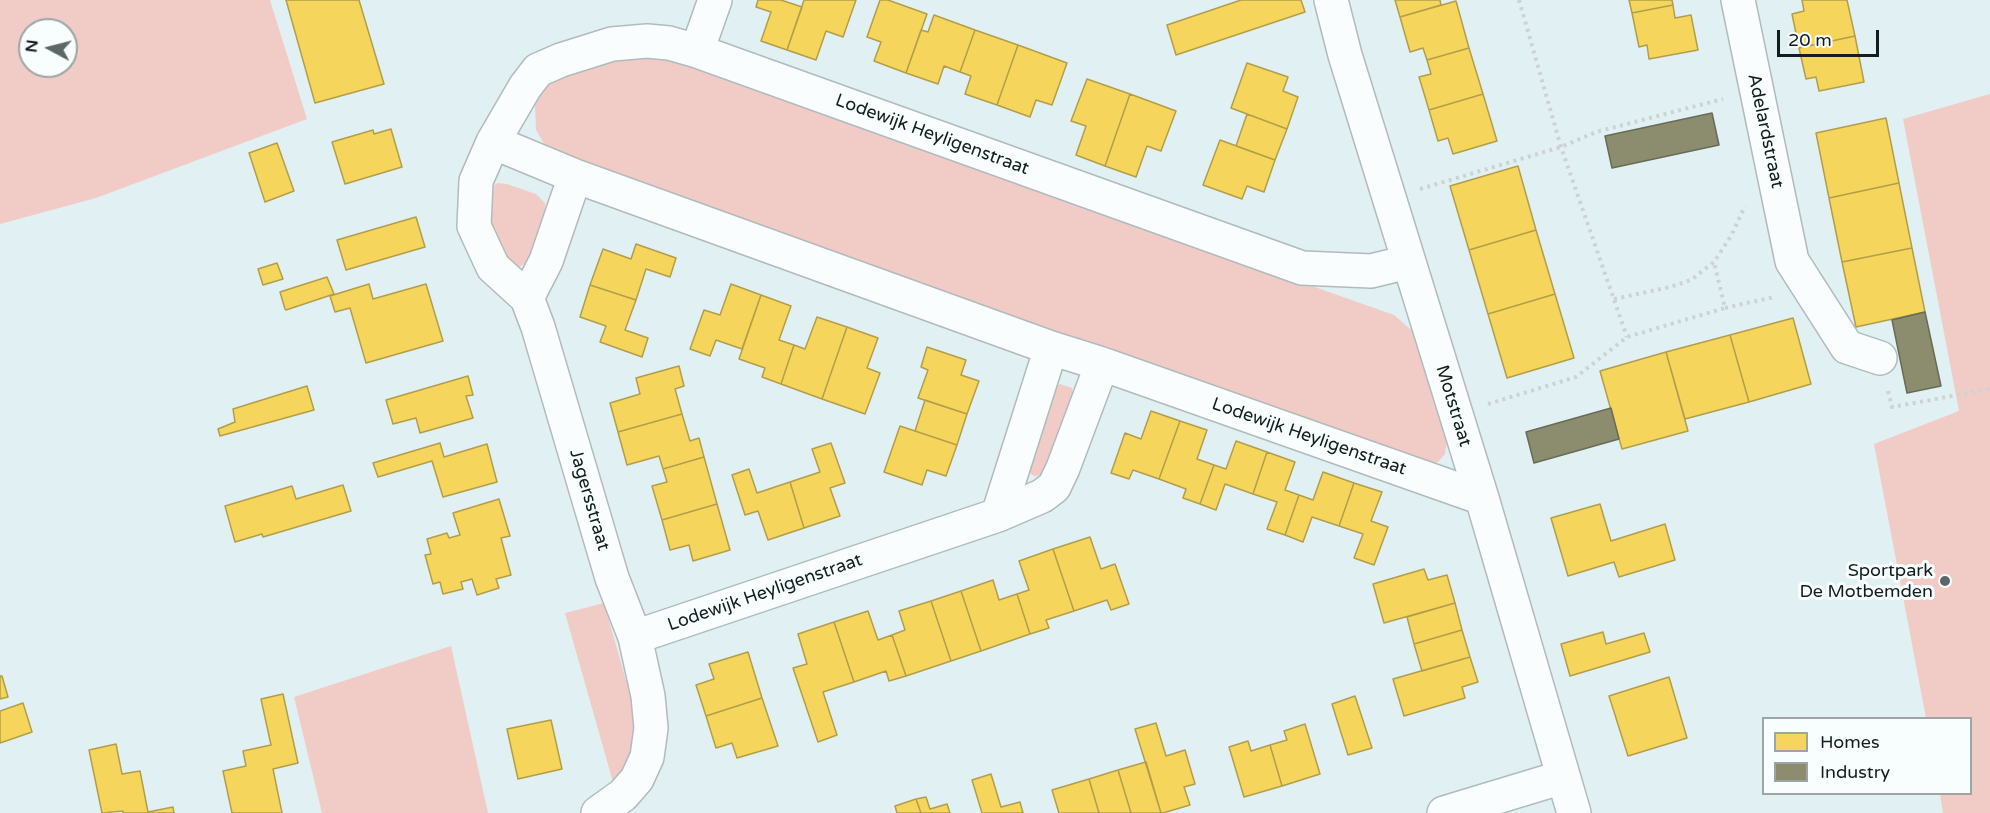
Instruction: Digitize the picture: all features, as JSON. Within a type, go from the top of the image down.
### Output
[{"type":"street","points":[[697,51],[715,0]]},
{"type":"street","name":"Motstraat","points":[[1331,0],[1345,55],[1482,498],[1574,813]]},
{"type":"street","name":"Adelardstraat","points":[[1738,0],[1792,261],[1847,347],[1880,357]]},
{"type":"street","name":"Lodewijk Heyligenstraat","points":[[527,298],[493,267],[474,226],[476,180],[493,142],[525,87],[538,70],[561,60],[612,44],[658,42],[697,51],[1302,268],[1371,271],[1408,262]]},
{"type":"street","name":"Lodewijk Heyligenstraat","points":[[493,142],[575,176],[1051,348],[1482,498]]},
{"type":"street","points":[[527,298],[546,261],[575,176]]},
{"type":"street","name":"Jagersstraat","points":[[527,298],[538,327],[612,578],[635,637],[648,696],[651,728],[647,757],[637,779],[623,795],[598,813]]},
{"type":"street","points":[[998,515],[1051,348]]},
{"type":"street","name":"Lodewijk Heyligenstraat","points":[[635,637],[998,515],[1042,496],[1054,487],[1063,468],[1102,364]]},
{"type":"street","points":[[1444,813],[1563,777]]},
{"type":"path","points":[[1519,0],[1562,147],[1627,337]]},
{"type":"path","points":[[1388,198],[1562,147],[1596,132],[1756,91]]},
{"type":"path","points":[[1614,299],[1691,280],[1714,262],[1731,236],[1749,197]]},
{"type":"path","points":[[1456,414],[1576,377],[1627,337],[1725,308],[1714,262]]},
{"type":"path","points":[[1880,357],[1892,407],[1990,389]]},
{"type":"shaded area","points":[[0,0],[270,0],[307,119],[96,198],[0,224]]},
{"type":"shaded area","points":[[648,51],[1394,315],[1415,333],[1447,440],[1445,454],[1438,462],[1432,464],[558,156],[547,149],[536,130],[535,105],[537,96],[552,77]]},
{"type":"shaded area","name":"Sportpark De Motbemden","points":[[1990,94],[1990,813],[1943,813],[1940,795],[1972,795],[1972,717],[1926,717],[1874,444],[1959,411],[1903,119]]},
{"type":"shaded area","points":[[498,183],[536,194],[545,203],[545,218],[528,262],[519,267],[515,267],[499,250],[486,201],[492,186]]},
{"type":"shaded area","points":[[1060,384],[1072,388],[1074,399],[1044,475],[1034,476],[1027,471],[1055,387]]},
{"type":"shaded area","points":[[604,603],[637,719],[634,748],[625,767],[613,782],[565,613]]},
{"type":"shaded area","points":[[451,646],[488,813],[322,813],[294,697]]},
{"type":"building: Homes","points":[[286,0],[359,0],[384,84],[315,103]]},
{"type":"building: Homes","points":[[758,0],[781,0],[802,7],[787,50],[761,41],[771,12],[756,7]]},
{"type":"building: Homes","points":[[804,0],[856,0],[843,37],[826,31],[816,60],[787,50]]},
{"type":"building: Homes","points":[[880,0],[888,0],[927,14],[906,73],[874,61],[881,42],[867,37]]},
{"type":"building: Homes","points":[[1241,0],[1301,0],[1305,12],[1176,55],[1167,25]]},
{"type":"building: Homes","points":[[1395,0],[1440,0],[1441,5],[1400,17]]},
{"type":"building: Homes","points":[[1629,0],[1672,0],[1673,5],[1632,13]]},
{"type":"building: Homes","points":[[1802,0],[1847,0],[1855,36],[1799,48],[1792,14],[1804,11]]},
{"type":"building: Homes","points":[[1456,1],[1469,48],[1427,60],[1423,48],[1410,52],[1400,17]]},
{"type":"building: Homes","points":[[1673,5],[1675,18],[1691,15],[1698,50],[1649,59],[1647,45],[1639,47],[1632,13]]},
{"type":"building: Homes","points":[[934,15],[975,30],[960,72],[944,66],[938,84],[906,73],[921,30],[928,32]]},
{"type":"building: Homes","points":[[975,30],[1018,45],[997,105],[965,94],[971,76],[960,72]]},
{"type":"building: Homes","points":[[1855,36],[1864,82],[1819,91],[1816,77],[1806,79],[1799,48]]},
{"type":"building: Homes","points":[[1018,45],[1067,63],[1052,105],[1036,100],[1030,117],[997,105]]},
{"type":"building: Homes","points":[[1469,48],[1483,94],[1429,110],[1419,77],[1431,74],[1427,60]]},
{"type":"building: Homes","points":[[1247,63],[1288,77],[1283,91],[1298,97],[1287,129],[1231,108]]},
{"type":"building: Homes","points":[[1087,79],[1130,94],[1105,166],[1076,155],[1086,126],[1071,121]]},
{"type":"building: Homes","points":[[1130,94],[1176,111],[1161,151],[1147,146],[1136,177],[1105,166]]},
{"type":"building: Homes","points":[[1483,94],[1497,141],[1453,154],[1448,138],[1438,141],[1429,110]]},
{"type":"building: Homes","points":[[1247,114],[1287,129],[1275,160],[1236,146]]},
{"type":"building: Homes","points":[[1886,118],[1899,183],[1829,198],[1816,133]]},
{"type":"building: Homes","points":[[391,129],[402,167],[345,184],[332,142],[373,130],[374,134]]},
{"type":"building: Homes","points":[[1220,140],[1275,160],[1264,192],[1247,186],[1242,199],[1203,185]]},
{"type":"building: Homes","points":[[277,143],[294,191],[265,202],[249,153]]},
{"type":"building: Homes","points":[[1518,166],[1536,230],[1469,250],[1450,186]]},
{"type":"building: Homes","points":[[1899,183],[1912,248],[1842,262],[1829,198]]},
{"type":"building: Homes","points":[[416,217],[425,247],[346,270],[337,240]]},
{"type":"building: Homes","points":[[1536,230],[1555,294],[1488,314],[1469,250]]},
{"type":"building: Homes","points":[[636,244],[676,258],[670,277],[646,269],[636,300],[590,285],[603,249],[631,259]]},
{"type":"building: Homes","points":[[1912,248],[1925,312],[1856,327],[1842,262]]},
{"type":"building: Homes","points":[[277,263],[283,279],[263,285],[258,269]]},
{"type":"building: Homes","points":[[327,277],[334,294],[285,309],[280,292]]},
{"type":"building: Homes","points":[[369,284],[373,299],[426,284],[443,341],[366,363],[350,308],[335,312],[330,296]]},
{"type":"building: Homes","points":[[731,284],[761,295],[742,349],[716,340],[710,356],[690,349],[704,310],[720,315]]},
{"type":"building: Homes","points":[[590,285],[636,300],[625,330],[648,338],[642,357],[600,342],[606,326],[580,317]]},
{"type":"building: Homes","points":[[1555,294],[1574,358],[1507,378],[1488,314]]},
{"type":"building: Homes","points":[[761,295],[791,306],[779,340],[794,345],[781,384],[762,377],[765,368],[739,359]]},
{"type":"building: Homes","points":[[817,317],[847,327],[822,399],[781,384],[794,345],[805,349]]},
{"type":"building: Homes","points":[[1793,318],[1811,384],[1749,402],[1730,335]]},
{"type":"building: Homes","points":[[847,327],[878,338],[867,368],[880,373],[865,414],[822,399]]},
{"type":"building: Homes","points":[[1730,335],[1749,402],[1685,419],[1666,352]]},
{"type":"building: Homes","points":[[927,347],[966,360],[961,375],[979,381],[967,414],[918,398],[928,370],[921,367]]},
{"type":"building: Homes","points":[[1666,352],[1688,431],[1622,449],[1600,371]]},
{"type":"building: Homes","points":[[679,366],[684,386],[675,389],[682,414],[618,432],[610,403],[640,394],[636,378]]},
{"type":"building: Homes","points":[[468,376],[473,395],[466,396],[473,418],[420,433],[416,418],[393,424],[386,400]]},
{"type":"building: Homes","points":[[307,386],[314,410],[220,436],[218,429],[235,422],[233,409]]},
{"type":"building: Homes","points":[[925,400],[967,414],[957,445],[915,431]]},
{"type":"building: Homes","points":[[1151,411],[1180,421],[1159,479],[1133,470],[1129,479],[1111,473],[1125,433],[1141,439]]},
{"type":"building: Homes","points":[[682,414],[690,441],[699,438],[704,457],[663,469],[659,456],[627,465],[618,432]]},
{"type":"building: Homes","points":[[1180,421],[1207,430],[1197,459],[1214,465],[1200,504],[1183,498],[1186,489],[1159,479]]},
{"type":"building: Homes","points":[[900,426],[957,445],[946,476],[927,470],[922,485],[884,472]]},
{"type":"building: Homes","points":[[1236,441],[1267,452],[1253,494],[1225,484],[1216,510],[1200,504],[1214,465],[1226,469]]},
{"type":"building: Homes","points":[[440,443],[444,457],[487,444],[497,482],[443,497],[432,461],[378,477],[373,463]]},
{"type":"building: Homes","points":[[831,443],[845,483],[830,488],[840,516],[804,528],[790,482],[820,472],[812,449]]},
{"type":"building: Homes","points":[[1267,452],[1295,462],[1285,490],[1299,495],[1285,535],[1267,529],[1277,502],[1253,494]]},
{"type":"building: Homes","points":[[704,457],[717,504],[662,520],[652,486],[667,482],[663,469]]},
{"type":"building: Homes","points":[[749,469],[757,493],[790,482],[804,528],[768,540],[758,511],[745,515],[732,475]]},
{"type":"building: Homes","points":[[1323,472],[1354,483],[1339,526],[1312,517],[1303,542],[1285,535],[1299,495],[1313,500]]},
{"type":"building: Homes","points":[[1354,483],[1382,492],[1371,521],[1388,527],[1374,565],[1354,558],[1363,534],[1339,526]]},
{"type":"building: Homes","points":[[343,485],[351,511],[263,537],[262,534],[235,542],[225,506],[292,486],[296,499]]},
{"type":"building: Homes","points":[[499,499],[510,536],[501,538],[511,575],[496,579],[499,588],[477,595],[472,579],[461,582],[463,589],[443,594],[440,582],[433,584],[425,555],[431,554],[427,539],[447,533],[449,538],[460,535],[453,513]]},
{"type":"building: Homes","points":[[717,504],[730,550],[693,561],[689,545],[670,550],[662,520]]},
{"type":"building: Homes","points":[[1600,504],[1611,541],[1665,524],[1675,560],[1619,577],[1614,562],[1568,576],[1551,518]]},
{"type":"building: Homes","points":[[1090,537],[1101,569],[1115,564],[1129,604],[1111,610],[1107,600],[1074,611],[1053,549]]},
{"type":"building: Homes","points":[[1053,549],[1074,611],[1046,620],[1049,628],[1030,634],[1017,594],[1029,590],[1019,561]]},
{"type":"building: Homes","points":[[1424,569],[1428,580],[1447,575],[1455,603],[1384,623],[1373,584]]},
{"type":"building: Homes","points":[[993,580],[999,600],[1017,594],[1030,634],[981,651],[961,591]]},
{"type":"building: Homes","points":[[961,591],[981,651],[951,661],[931,601]]},
{"type":"building: Homes","points":[[931,601],[951,661],[906,676],[892,635],[905,630],[899,611]]},
{"type":"building: Homes","points":[[1455,603],[1462,630],[1414,644],[1407,617]]},
{"type":"building: Homes","points":[[868,611],[878,640],[892,635],[906,676],[889,681],[886,671],[854,682],[834,622]]},
{"type":"building: Homes","points":[[834,622],[854,682],[823,692],[837,735],[818,742],[793,668],[807,664],[798,634]]},
{"type":"building: Homes","points":[[1462,630],[1470,657],[1422,671],[1414,644]]},
{"type":"building: Homes","points":[[1603,632],[1606,644],[1644,633],[1650,652],[1570,676],[1561,644]]},
{"type":"building: Homes","points":[[748,652],[762,698],[706,716],[696,685],[714,679],[709,664]]},
{"type":"building: Homes","points":[[1470,657],[1478,682],[1462,687],[1465,698],[1404,716],[1393,679]]},
{"type":"building: Homes","points":[[0,676],[2,676],[8,697],[0,699]]},
{"type":"building: Homes","points":[[1669,677],[1687,738],[1628,756],[1609,696]]},
{"type":"building: Homes","points":[[283,694],[298,763],[273,769],[282,813],[232,813],[223,771],[246,766],[243,751],[271,745],[261,699]]},
{"type":"building: Homes","points":[[1355,696],[1372,748],[1348,755],[1332,704]]},
{"type":"building: Homes","points":[[762,698],[778,746],[737,758],[732,743],[716,748],[706,716]]},
{"type":"building: Homes","points":[[23,703],[32,732],[0,743],[0,711]]},
{"type":"building: Homes","points":[[551,720],[562,769],[518,779],[507,729]]},
{"type":"building: Homes","points":[[1156,723],[1166,756],[1185,750],[1195,784],[1184,787],[1190,805],[1163,813],[1161,813],[1135,729]]},
{"type":"building: Homes","points":[[1305,724],[1320,774],[1282,786],[1270,745],[1287,740],[1284,731]]},
{"type":"building: Homes","points":[[1248,741],[1251,751],[1270,745],[1282,786],[1244,797],[1229,747]]},
{"type":"building: Homes","points":[[116,744],[122,774],[140,771],[148,812],[173,807],[174,813],[123,813],[123,811],[102,813],[89,750]]},
{"type":"building: Homes","points":[[1146,762],[1161,813],[1131,813],[1118,770]]},
{"type":"building: Homes","points":[[1118,770],[1131,813],[1099,813],[1089,779]]},
{"type":"building: Homes","points":[[991,774],[1001,807],[1020,802],[1023,813],[982,813],[972,780]]},
{"type":"building: Homes","points":[[1089,779],[1099,813],[1059,813],[1052,790]]},
{"type":"building: Homes","points":[[926,797],[930,809],[947,804],[950,813],[921,813],[916,799]]},
{"type":"building: Homes","points":[[916,799],[921,813],[897,813],[895,806]]},
{"type":"building: Industry","points":[[1712,113],[1719,145],[1612,168],[1605,136]]},
{"type":"building: Industry","points":[[1925,312],[1941,386],[1907,393],[1892,320]]},
{"type":"building: Industry","points":[[1611,408],[1619,439],[1534,463],[1526,432]]},
{"type":"place","name":"Sportpark De Motbemden","points":[[1945,581]]}]
